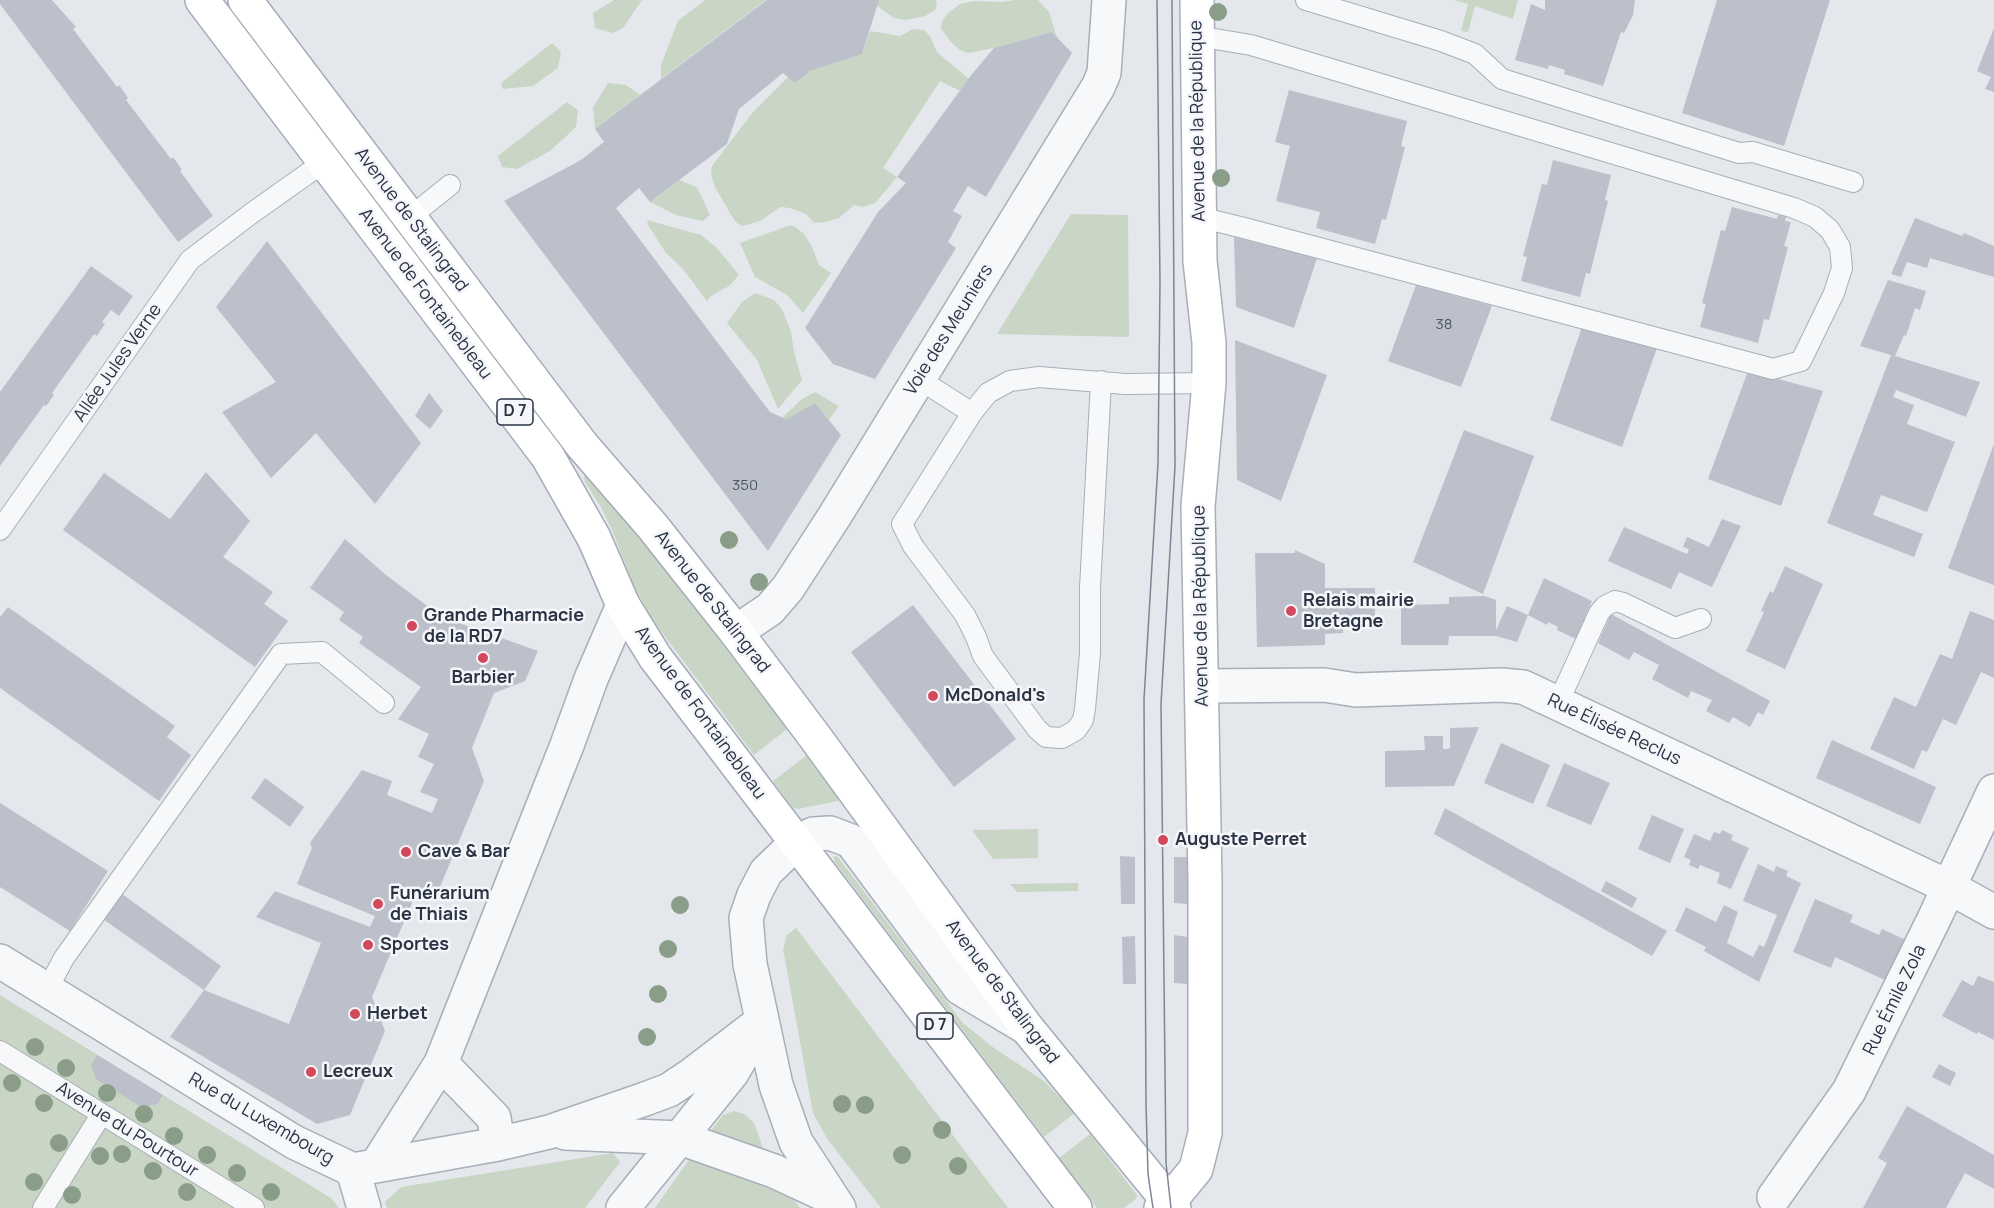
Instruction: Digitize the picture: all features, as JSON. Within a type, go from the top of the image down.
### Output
[{"type":"main road","name":"Avenue de Fontainebleau","points":[[202,0],[548,457],[594,538],[623,604],[655,657],[1074,1208]]},
{"type":"main road","name":"Avenue de Stalingrad","points":[[245,0],[582,445],[646,519],[736,632],[1027,1028],[1168,1206]]},
{"type":"main road","name":"Avenue de la République","points":[[1168,1206],[1196,1168],[1205,1133],[1202,686],[1198,506],[1209,383],[1209,343],[1200,261],[1197,0]]},
{"type":"street","name":"Voie des Meuniers","points":[[736,632],[770,609],[788,588],[1098,87],[1104,73],[1109,0]]},
{"type":"street","points":[[364,1208],[364,1168],[441,1063],[591,679],[623,604]]},
{"type":"street","name":"Rue Élisée Reclus","points":[[1202,686],[1324,685],[1356,690],[1501,685],[1523,687],[1949,887],[1994,912]]},
{"type":"street","name":"Rue Émile Zola","points":[[1774,1197],[1849,1091],[1994,791]]},
{"type":"street","points":[[835,1202],[796,1142],[776,1085],[750,964],[746,918],[754,895],[766,872],[796,843],[813,834],[830,833],[851,841],[960,988],[1027,1028]]},
{"type":"street","name":"Rue du Luxembourg","points":[[0,961],[294,1142],[364,1168]]},
{"type":"street","points":[[364,1168],[498,1144],[549,1132],[669,1090],[762,1021]]},
{"type":"street","points":[[623,1208],[732,1073],[762,1021]]},
{"type":"street","points":[[441,1063],[494,1118],[498,1144]]},
{"type":"street","points":[[549,1132],[680,1138],[774,1171],[835,1202]]},
{"type":"lane","points":[[1306,0],[1430,37],[1475,54],[1502,79],[1738,153],[1753,152],[1853,182]]},
{"type":"lane","points":[[1197,36],[1251,45],[1794,208],[1815,217],[1830,230],[1840,247],[1842,268],[1834,292],[1800,361],[1773,369],[1199,217]]},
{"type":"lane","name":"Allée Jules Verne","points":[[0,530],[190,260],[324,162]]},
{"type":"lane","points":[[409,218],[450,185]]},
{"type":"lane","points":[[1101,381],[1090,588],[1090,653],[1085,709],[1083,720],[1076,730],[1062,738],[1046,737],[1030,720],[983,656],[965,615],[913,546],[902,524],[972,413],[988,393],[1010,381],[1039,377],[1101,381],[1125,384],[1209,383]]},
{"type":"lane","points":[[919,379],[972,413]]},
{"type":"lane","points":[[1558,703],[1599,613],[1605,606],[1615,602],[1623,603],[1675,628],[1701,619]]},
{"type":"lane","points":[[47,990],[64,958],[281,654],[321,652],[384,703]]},
{"type":"lane","name":"Avenue du Pourtour","points":[[0,1052],[254,1208]]},
{"type":"lane","points":[[43,1208],[100,1114]]},
{"type":"green space","points":[[614,0],[642,0],[623,28],[613,33],[595,28],[593,13]]},
{"type":"green space","points":[[705,0],[766,0],[661,79],[661,65],[678,21]]},
{"type":"green space","points":[[879,0],[936,0],[937,3],[935,10],[925,16],[906,20],[894,18],[877,6]]},
{"type":"green space","points":[[1038,0],[1049,12],[1057,38],[1052,32],[968,53],[960,50],[951,42],[941,29],[947,14],[960,4],[974,1]]},
{"type":"green space","points":[[1454,0],[1518,0],[1513,19],[1475,6],[1468,32],[1461,31],[1468,4]]},
{"type":"green space","points":[[913,29],[924,30],[930,36],[937,52],[969,79],[960,91],[940,81],[883,168],[897,177],[875,203],[863,207],[854,205],[839,218],[825,222],[814,223],[806,214],[780,207],[760,221],[743,226],[737,223],[715,187],[711,174],[712,166],[753,112],[788,77],[795,82],[810,71],[862,54],[870,31],[900,36]]},
{"type":"green space","points":[[552,43],[561,52],[558,68],[533,86],[503,89],[501,83]]},
{"type":"green space","points":[[608,83],[626,85],[640,95],[595,129],[593,107]]},
{"type":"green space","points":[[567,102],[578,110],[576,127],[550,151],[517,169],[502,167],[498,156]]},
{"type":"green space","points":[[679,180],[697,187],[710,215],[703,221],[676,215],[650,202]]},
{"type":"green space","points":[[1071,214],[1128,215],[1129,337],[997,334]]},
{"type":"green space","points":[[647,220],[701,235],[717,248],[739,275],[729,286],[711,296],[707,301],[683,269],[666,253]]},
{"type":"green space","points":[[788,226],[794,226],[804,234],[819,265],[831,273],[803,313],[787,295],[755,277],[740,243]]},
{"type":"green space","points":[[755,293],[774,300],[782,309],[791,332],[802,380],[778,409],[757,360],[727,323],[742,302]]},
{"type":"green space","points":[[815,392],[839,406],[829,420],[815,403],[786,419],[783,417],[802,399]]},
{"type":"green space","points":[[588,474],[609,495],[787,729],[754,755],[651,618],[633,584],[601,507],[585,482],[584,476]]},
{"type":"green space","points":[[807,755],[839,798],[838,801],[793,808],[773,781]]},
{"type":"green space","points":[[1038,829],[1038,858],[993,859],[972,830]]},
{"type":"green space","points":[[834,856],[838,857],[963,1023],[994,1048],[1044,1081],[1075,1113],[1044,1137],[834,861]]},
{"type":"green space","points":[[1078,883],[1078,891],[1017,892],[1010,884]]},
{"type":"green space","points":[[796,928],[1008,1208],[881,1208],[828,1140],[813,1113],[783,949],[787,935]]},
{"type":"green space","points":[[0,995],[331,1198],[339,1208],[0,1208]]},
{"type":"green space","points":[[734,1111],[744,1114],[754,1123],[767,1159],[709,1133],[723,1115]]},
{"type":"green space","points":[[1090,1134],[1137,1195],[1136,1199],[1124,1208],[1097,1208],[1059,1158]]},
{"type":"green space","points":[[613,1153],[620,1162],[585,1208],[387,1208],[385,1202],[401,1187]]},
{"type":"green space","points":[[691,1157],[790,1195],[800,1208],[655,1208]]},
{"type":"building","points":[[0,0],[52,0],[76,27],[73,29],[117,87],[119,85],[128,98],[126,100],[171,159],[173,157],[182,170],[180,171],[213,216],[178,242],[0,4]]},
{"type":"building","points":[[767,0],[879,0],[862,54],[810,71],[795,83],[783,73],[739,109],[727,144],[650,202],[639,188],[616,208],[770,412],[786,419],[815,403],[841,435],[768,551],[504,201],[581,160],[604,142],[595,129]]},
{"type":"building","points":[[1545,0],[1635,0],[1633,15],[1624,33],[1621,32],[1603,86],[1564,74],[1565,70],[1549,65],[1548,69],[1515,60],[1531,4],[1545,10]]},
{"type":"building","points":[[1717,0],[1830,0],[1784,146],[1682,113]]},
{"type":"building","points":[[1994,28],[1994,92],[1985,89],[1991,77],[1977,71]]},
{"type":"building","points":[[1052,32],[1072,53],[986,197],[968,186],[953,211],[962,216],[948,242],[956,248],[875,379],[833,364],[805,328],[878,212],[906,183],[897,177],[972,74],[994,48]]},
{"type":"building","points":[[1289,90],[1407,121],[1401,146],[1405,147],[1386,220],[1382,219],[1375,244],[1316,228],[1320,212],[1276,201],[1290,146],[1275,142]]},
{"type":"building","points":[[1553,160],[1611,175],[1605,200],[1608,201],[1590,274],[1586,273],[1580,297],[1521,281],[1527,257],[1523,256],[1542,184],[1547,185]]},
{"type":"building","points":[[1732,207],[1777,219],[1778,215],[1786,217],[1785,221],[1791,222],[1784,246],[1788,247],[1769,320],[1764,319],[1758,343],[1700,327],[1706,304],[1702,303],[1721,230],[1725,231]]},
{"type":"building","points":[[1915,218],[1962,236],[1964,233],[1994,246],[1994,277],[1930,258],[1927,268],[1907,262],[1901,277],[1891,274]]},
{"type":"building","points":[[1234,237],[1317,258],[1294,328],[1236,307]]},
{"type":"building","points":[[267,241],[421,443],[375,504],[316,433],[271,478],[222,412],[276,382],[216,307]]},
{"type":"building","points":[[91,266],[133,296],[119,316],[111,310],[102,322],[105,324],[97,336],[94,334],[52,393],[54,395],[46,406],[44,405],[0,466],[0,392]]},
{"type":"building","points":[[1888,280],[1926,291],[1920,310],[1915,308],[1906,336],[1904,335],[1895,356],[1980,382],[1966,417],[1896,390],[1893,397],[1914,405],[1907,424],[1955,442],[1927,512],[1881,495],[1873,515],[1923,534],[1914,557],[1827,523],[1891,355],[1860,346]]},
{"type":"building","points":[[1416,285],[1492,306],[1461,387],[1388,361]]},
{"type":"building","points":[[1582,327],[1657,348],[1622,447],[1550,420]]},
{"type":"building","points":[[1235,340],[1327,375],[1281,501],[1237,480]]},
{"type":"building","points":[[1748,371],[1823,391],[1781,506],[1708,479]]},
{"type":"building","points":[[429,393],[443,411],[430,429],[415,416]]},
{"type":"building","points":[[1464,430],[1534,456],[1483,594],[1413,562]]},
{"type":"building","points":[[1994,444],[1994,585],[1948,568]]},
{"type":"building","points":[[206,472],[250,521],[223,557],[273,592],[264,604],[288,621],[255,667],[63,530],[104,473],[170,519]]},
{"type":"building","points":[[1722,519],[1741,526],[1712,587],[1679,572],[1671,589],[1608,561],[1624,527],[1687,554],[1689,549],[1683,547],[1687,537],[1709,547]]},
{"type":"building","points":[[345,539],[386,575],[442,617],[538,651],[525,681],[494,693],[472,748],[484,781],[435,899],[417,891],[372,997],[385,1031],[350,1115],[317,1124],[170,1037],[204,990],[289,1024],[321,943],[256,917],[275,891],[370,927],[375,916],[297,884],[312,848],[310,843],[362,770],[392,781],[387,795],[432,813],[438,799],[420,792],[434,764],[418,757],[429,734],[398,719],[421,687],[359,643],[363,637],[339,620],[344,612],[310,588]]},
{"type":"building","name":"Relais mairie Bretagne","points":[[1295,550],[1325,564],[1325,588],[1375,588],[1375,629],[1343,629],[1343,633],[1325,634],[1325,645],[1257,647],[1255,553],[1295,553]]},
{"type":"building","points":[[1785,566],[1823,584],[1785,669],[1746,651],[1764,612],[1761,611],[1770,591],[1773,593]]},
{"type":"building","points":[[1544,578],[1592,601],[1576,639],[1557,630],[1558,627],[1548,622],[1547,625],[1528,615]]},
{"type":"building","points":[[1484,596],[1496,600],[1496,630],[1507,606],[1528,615],[1517,642],[1496,636],[1449,636],[1448,645],[1401,645],[1401,605],[1449,604],[1449,597]]},
{"type":"building","name":"McDonald's","points":[[913,605],[1016,739],[954,787],[851,652]]},
{"type":"building","points":[[8,607],[175,726],[167,737],[191,755],[159,801],[0,688],[0,617]]},
{"type":"building","points":[[1970,611],[1994,620],[1994,678],[1981,672],[1956,725],[1943,719],[1927,752],[1922,750],[1914,769],[1870,749],[1894,697],[1916,707],[1940,654],[1952,659]]},
{"type":"building","points":[[1611,614],[1770,701],[1763,715],[1758,712],[1750,727],[1733,717],[1729,723],[1706,711],[1712,700],[1691,691],[1688,698],[1652,679],[1659,665],[1634,652],[1629,660],[1598,643]]},
{"type":"building","points":[[1479,727],[1454,786],[1385,787],[1385,751],[1425,750],[1424,736],[1443,736],[1443,749],[1448,749],[1450,748],[1450,728]]},
{"type":"building","points":[[1832,740],[1936,787],[1920,824],[1816,778]]},
{"type":"building","points":[[1501,743],[1550,765],[1533,804],[1484,783]]},
{"type":"building","points":[[1564,763],[1610,783],[1591,825],[1546,806]]},
{"type":"building","points":[[265,778],[304,807],[290,827],[251,798]]},
{"type":"building","points":[[0,803],[108,871],[70,931],[0,887]]},
{"type":"building","points":[[1445,808],[1667,931],[1652,956],[1434,834]]},
{"type":"building","points":[[1652,815],[1684,829],[1670,863],[1638,849]]},
{"type":"building","points":[[1722,830],[1733,835],[1731,840],[1749,848],[1731,889],[1717,883],[1720,873],[1700,865],[1698,869],[1689,865],[1691,860],[1684,857],[1694,834],[1710,841],[1714,832],[1720,834]]},
{"type":"building","points":[[1120,856],[1135,857],[1135,904],[1121,904]]},
{"type":"building","points":[[1174,857],[1188,857],[1188,904],[1174,903]]},
{"type":"building","points":[[1758,864],[1774,872],[1776,866],[1788,871],[1786,876],[1801,883],[1759,982],[1704,951],[1706,947],[1675,931],[1686,907],[1716,922],[1724,905],[1738,912],[1727,943],[1753,957],[1759,945],[1764,947],[1777,915],[1743,901]]},
{"type":"building","points":[[1606,881],[1637,898],[1632,908],[1601,891]]},
{"type":"building","points":[[118,891],[221,966],[204,990],[100,917]]},
{"type":"building","points":[[1815,899],[1853,915],[1850,922],[1879,935],[1882,929],[1906,940],[1887,981],[1835,957],[1831,968],[1793,952]]},
{"type":"building","points":[[1174,935],[1188,937],[1189,984],[1174,983]]},
{"type":"building","points":[[1135,936],[1136,984],[1123,984],[1122,937]]},
{"type":"building","points":[[1978,976],[1994,982],[1994,1040],[1942,1016],[1962,980],[1973,986]]},
{"type":"building","points":[[97,1055],[163,1095],[157,1104],[141,1107],[96,1079],[91,1066]]},
{"type":"building","points":[[1939,1064],[1956,1073],[1950,1086],[1932,1077]]},
{"type":"building","points":[[1907,1106],[1994,1155],[1994,1189],[1965,1173],[1946,1208],[1863,1208],[1887,1163],[1878,1158]]},
{"type":"tram line","points":[[1153,1208],[1148,1174],[1146,1104],[1144,699],[1158,463],[1160,283],[1157,0]]},
{"type":"tram line","points":[[1171,1208],[1166,1163],[1161,704],[1175,466],[1172,0]]},
{"type":"place","name":"Relais mairie Bretagne","points":[[1291,611]]},
{"type":"place","name":"Grande Pharmacie de la RD7","points":[[412,626]]},
{"type":"place","name":"Barbier","points":[[483,658]]},
{"type":"place","name":"McDonald's","points":[[933,696]]},
{"type":"place","name":"Auguste Perret","points":[[1163,840]]},
{"type":"place","name":"Cave & Bar","points":[[406,852]]},
{"type":"place","name":"Funérarium de Thiais","points":[[378,904]]},
{"type":"place","name":"Sportes","points":[[368,945]]},
{"type":"place","name":"Herbet","points":[[355,1014]]},
{"type":"place","name":"Lecreux","points":[[311,1072]]}]
